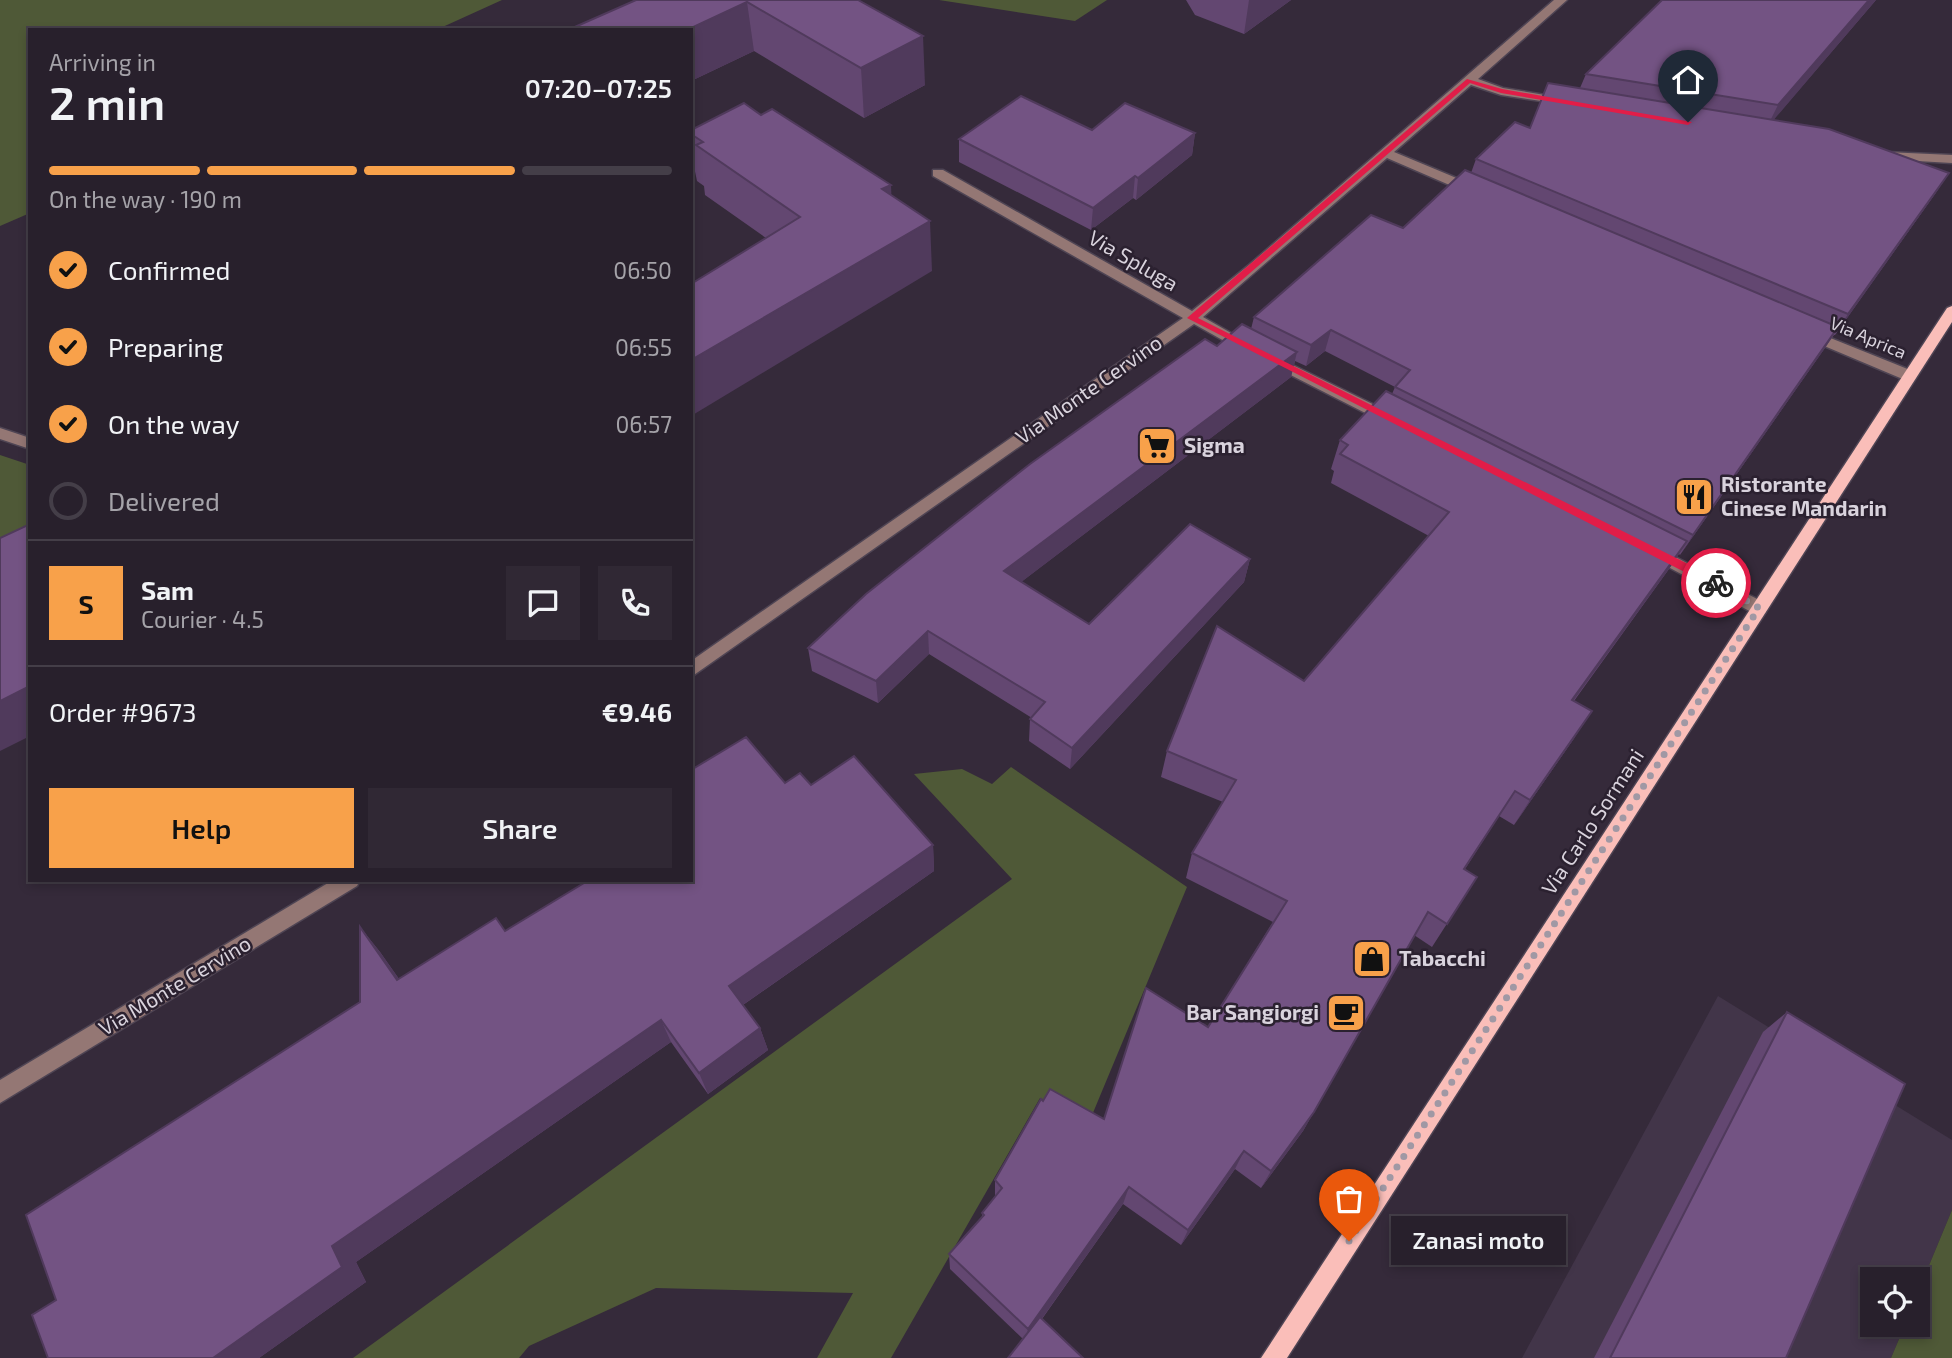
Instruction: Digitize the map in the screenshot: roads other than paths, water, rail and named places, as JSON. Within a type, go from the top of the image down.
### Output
[{"type":"main road","name":"Via Carlo Sormani","points":[[1273,1358],[1952,311]]},
{"type":"street","name":"Via Monte Cervino","points":[[693,669],[1191,318],[1561,0]]},
{"type":"street","points":[[1469,80],[1501,91],[1581,104]]},
{"type":"street","points":[[1386,153],[1492,198]]},
{"type":"street","points":[[1876,154],[1903,158],[1946,158]]},
{"type":"street","name":"Via Spluga","points":[[938,173],[1191,318],[1406,428]]},
{"type":"street","name":"Via Aprica","points":[[1795,328],[1910,376]]},
{"type":"street","points":[[0,433],[28,443]]},
{"type":"street","points":[[1638,544],[1759,608]]},
{"type":"street","name":"Via Monte Cervino","points":[[0,1092],[347,882]]},
{"type":"place","name":"Sigma","points":[[1157,446]]},
{"type":"place","name":"Ristorante Cinese Mandarin","points":[[1694,497]]},
{"type":"place","name":"Tabacchi","points":[[1372,959]]},
{"type":"place","name":"Bar Sangiorgi","points":[[1346,1013]]},
{"type":"place","name":"Zanasi moto","points":[[1349,1241]]}]
